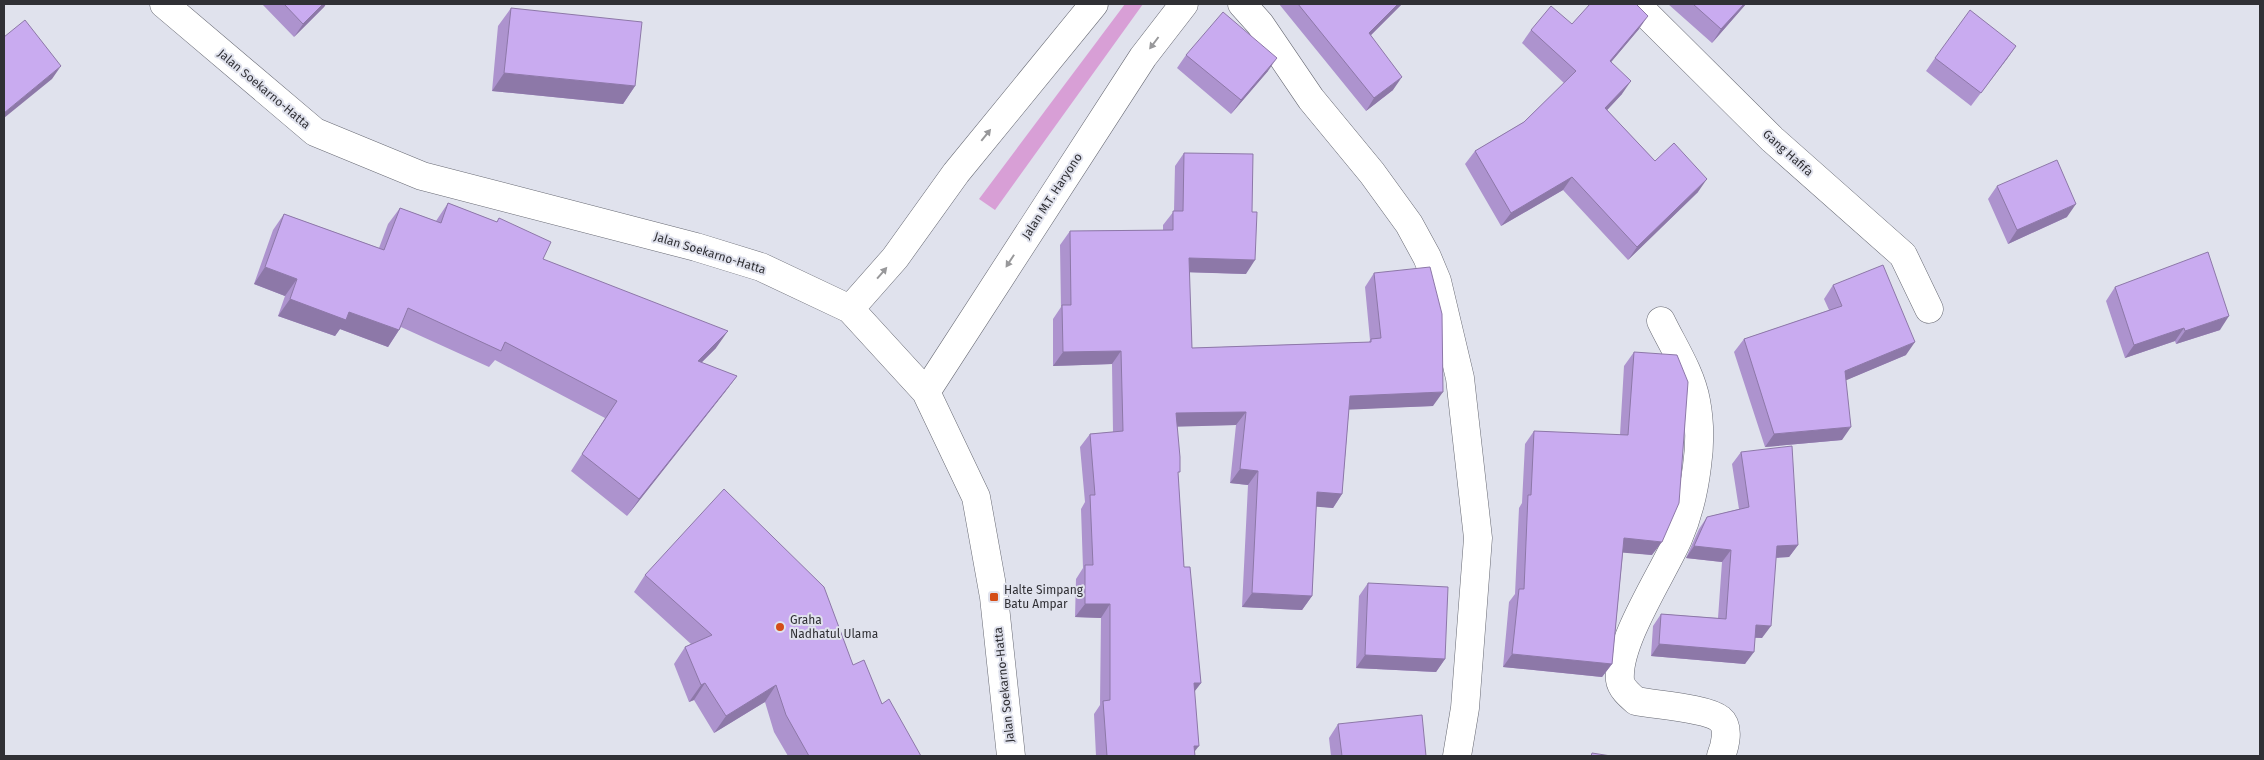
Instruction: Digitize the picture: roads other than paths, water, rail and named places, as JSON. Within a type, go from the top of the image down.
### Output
[{"type":"main road","name":"Jalan Soekarno-Hatta","points":[[164,4],[315,132],[422,176],[696,246],[761,267],[850,309],[926,392],[976,497],[994,597],[1011,756]]},
{"type":"main road","points":[[850,309],[895,258],[956,173],[1094,4]]},
{"type":"main road","name":"Jalan M.T. Haryono","points":[[926,392],[1138,65],[1184,4]]},
{"type":"main road","points":[[1242,4],[1260,24],[1311,98],[1409,224],[1427,257],[1437,281],[1460,378],[1478,538],[1465,708],[1458,756]]},
{"type":"main road","name":"Gang Hafifa","points":[[1636,4],[1772,139],[1903,255],[1929,309]]},
{"type":"main road","points":[[1661,321],[1686,371],[1696,400],[1700,433],[1697,466],[1692,500],[1677,540],[1634,625],[1623,660],[1620,681],[1627,694],[1636,701],[1700,711],[1720,718],[1724,724],[1725,733],[1721,756]]},
{"type":"place","name":"Halte Simpang Batu Ampar","points":[[994,597]]},
{"type":"place","name":"Graha Nadhatul Ulama","points":[[780,627]]}]
